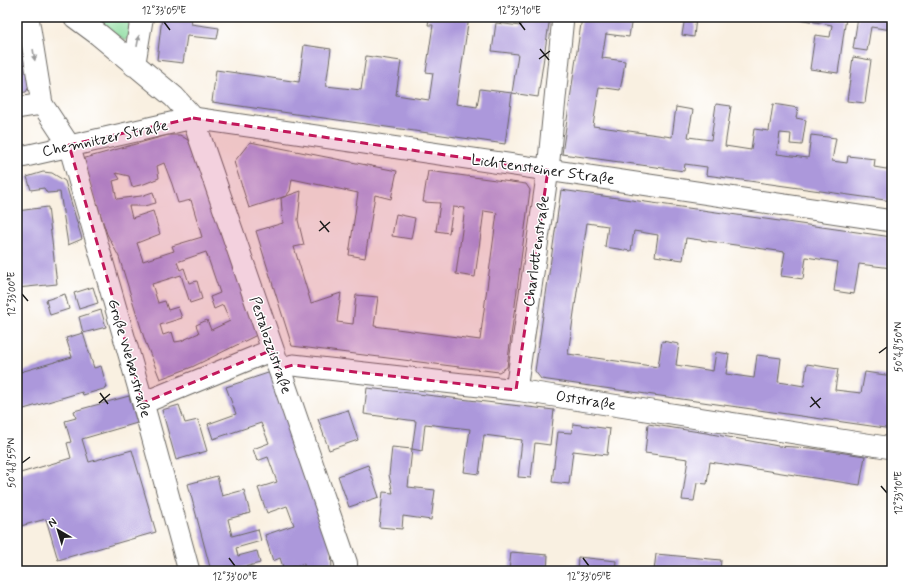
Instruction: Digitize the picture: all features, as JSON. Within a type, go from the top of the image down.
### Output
[{"type":"street","points":[[17,108],[42,104],[28,17]]},
{"type":"street","points":[[75,17],[98,34],[174,97],[193,118]]},
{"type":"street","points":[[134,65],[142,17]]},
{"type":"street","name":"Charlottenstraße","points":[[516,390],[548,170],[563,17]]},
{"type":"street","name":"Große Weberstraße","points":[[42,104],[69,145],[143,403],[189,571]]},
{"type":"street","name":"Lichtensteiner Straße","points":[[193,118],[892,221]]},
{"type":"street","name":"Chemnitzer Straße","points":[[17,158],[193,118]]},
{"type":"street","name":"Pestalozzistraße","points":[[193,118],[346,563],[346,571]]},
{"type":"street","name":"Oststraße","points":[[143,403],[276,360],[292,365],[516,390],[892,448]]},
{"type":"highlighted area","points":[[193,118],[548,170],[516,390],[293,365],[279,369],[272,350],[143,403],[69,145]]},
{"type":"green space","points":[[96,17],[133,17],[128,39],[125,41]]},
{"type":"building","points":[[162,17],[192,17],[191,24],[219,28],[217,39],[187,36],[183,63],[157,60]]},
{"type":"building","points":[[423,17],[469,17],[456,104],[477,107],[480,89],[512,93],[505,144],[212,102],[216,70],[299,82],[304,45],[331,49],[326,86],[361,90],[366,56],[401,61],[396,95],[429,100],[433,73],[426,72],[433,25],[428,25],[429,19]]},
{"type":"building","points":[[522,17],[550,17],[538,97],[512,93],[518,54],[492,51],[496,23],[521,26]]},
{"type":"building","points":[[582,17],[632,17],[629,37],[606,34],[602,58],[625,61],[620,90],[599,87],[593,126],[672,137],[676,107],[693,110],[688,137],[711,140],[716,104],[731,106],[725,146],[751,150],[754,129],[769,131],[773,104],[798,108],[796,118],[806,120],[802,145],[790,144],[791,134],[780,133],[777,154],[808,158],[811,135],[836,138],[832,161],[847,163],[848,156],[875,159],[874,167],[892,170],[892,201],[706,175],[707,167],[685,164],[684,171],[562,154]]},
{"type":"building","points":[[685,17],[696,17],[694,37],[682,35]]},
{"type":"building","points":[[787,17],[846,18],[838,73],[810,69],[815,35],[830,37],[832,25]]},
{"type":"building","points":[[858,17],[892,17],[892,30],[871,27],[867,51],[853,49]]},
{"type":"building","points":[[17,22],[19,22],[30,85],[26,92],[17,93]]},
{"type":"building","points":[[853,57],[871,60],[865,103],[847,101]]},
{"type":"building","points":[[168,135],[180,135],[188,140],[204,174],[259,334],[192,367],[160,379],[145,341],[119,257],[107,234],[82,159]],"holes":[[[164,163],[178,203],[191,200],[202,237],[172,246],[174,251],[143,261],[137,243],[160,234],[153,211],[132,218],[129,206],[144,206],[156,203],[153,192],[141,196],[117,199],[113,181],[120,179],[116,173],[129,176],[132,187],[144,184],[159,178],[157,166]],[[206,252],[220,293],[210,297],[214,309],[223,305],[230,321],[211,330],[207,320],[196,325],[199,333],[175,342],[172,332],[163,335],[160,325],[182,318],[178,307],[168,310],[165,301],[158,303],[152,284],[181,275],[190,303],[202,299],[197,281],[189,283],[184,268],[180,270],[177,262]]]},
{"type":"building","points":[[250,142],[397,171],[391,199],[375,195],[365,258],[349,255],[358,193],[292,179],[290,191],[286,196],[249,208],[234,162]]},
{"type":"building","points":[[428,171],[526,184],[530,190],[507,367],[499,372],[292,346],[256,231],[283,223],[281,198],[301,191],[298,220],[304,245],[294,247],[311,303],[341,293],[337,322],[353,324],[356,295],[378,297],[374,326],[480,340],[497,213],[484,211],[475,277],[456,274],[465,208],[453,207],[449,233],[436,231],[440,203],[423,202]]},
{"type":"building","points":[[43,172],[52,173],[65,181],[82,239],[68,245],[60,192],[47,193],[44,188],[31,190],[27,177]]},
{"type":"building","points":[[561,190],[892,237],[892,268],[859,264],[854,294],[834,291],[838,262],[806,257],[803,279],[781,276],[785,252],[686,238],[683,260],[668,258],[655,256],[658,235],[634,231],[631,251],[605,247],[608,226],[587,223],[568,354],[658,367],[662,341],[679,344],[676,365],[713,371],[716,352],[729,354],[726,374],[754,378],[757,355],[781,358],[778,382],[804,386],[807,364],[838,369],[835,390],[861,393],[865,372],[892,376],[889,399],[892,399],[892,429],[541,379],[535,371]]},
{"type":"building","points":[[48,207],[57,284],[17,288],[17,211]]},
{"type":"building","points":[[396,214],[415,218],[411,239],[392,236]]},
{"type":"building","points":[[93,287],[98,303],[79,309],[74,293]]},
{"type":"building","points":[[65,294],[69,309],[50,315],[46,300]]},
{"type":"building","points":[[101,310],[106,327],[83,333],[79,317]]},
{"type":"building","points":[[83,333],[94,368],[101,366],[107,388],[83,395],[82,392],[17,411],[17,373],[72,357],[66,338]]},
{"type":"building","points":[[271,372],[331,546],[332,571],[304,571],[304,563],[284,570],[280,558],[273,561],[265,535],[294,525],[287,506],[267,513],[258,488],[277,482],[268,457],[257,461],[253,449],[269,443],[261,423],[213,439],[208,424],[236,414],[226,387]]},
{"type":"building","points":[[367,388],[554,410],[550,445],[535,443],[531,478],[518,477],[522,440],[484,435],[479,474],[464,472],[470,429],[425,424],[422,451],[412,449],[416,421],[364,414]]},
{"type":"building","points":[[129,396],[137,423],[82,439],[89,462],[132,450],[156,532],[58,560],[46,519],[17,527],[17,474],[71,458],[67,443],[71,442],[65,421],[76,418],[74,411]]},
{"type":"building","points":[[179,405],[185,423],[198,420],[207,451],[176,460],[162,410]]},
{"type":"building","points":[[348,410],[358,440],[329,450],[318,419]]},
{"type":"building","points":[[573,424],[610,429],[607,455],[573,451],[569,484],[552,482],[558,432],[572,433]]},
{"type":"building","points":[[648,424],[778,446],[811,448],[865,456],[860,485],[710,462],[707,484],[697,483],[694,501],[682,500],[688,459],[645,453]]},
{"type":"building","points":[[392,447],[412,449],[408,487],[435,490],[431,520],[403,516],[402,529],[379,527],[383,492],[393,493],[389,475]]},
{"type":"building","points":[[368,465],[379,497],[349,507],[338,476]]},
{"type":"building","points":[[217,476],[222,496],[244,490],[250,513],[228,519],[232,536],[258,529],[261,541],[236,548],[238,556],[257,551],[260,563],[241,568],[242,571],[211,571],[188,484]]},
{"type":"building","points":[[511,552],[548,555],[547,571],[509,571]]},
{"type":"building","points":[[656,554],[721,560],[720,571],[654,571]]},
{"type":"building","points":[[578,557],[616,561],[615,571],[577,571]]},
{"type":"building","points":[[380,568],[407,570],[407,571],[380,571]]}]
